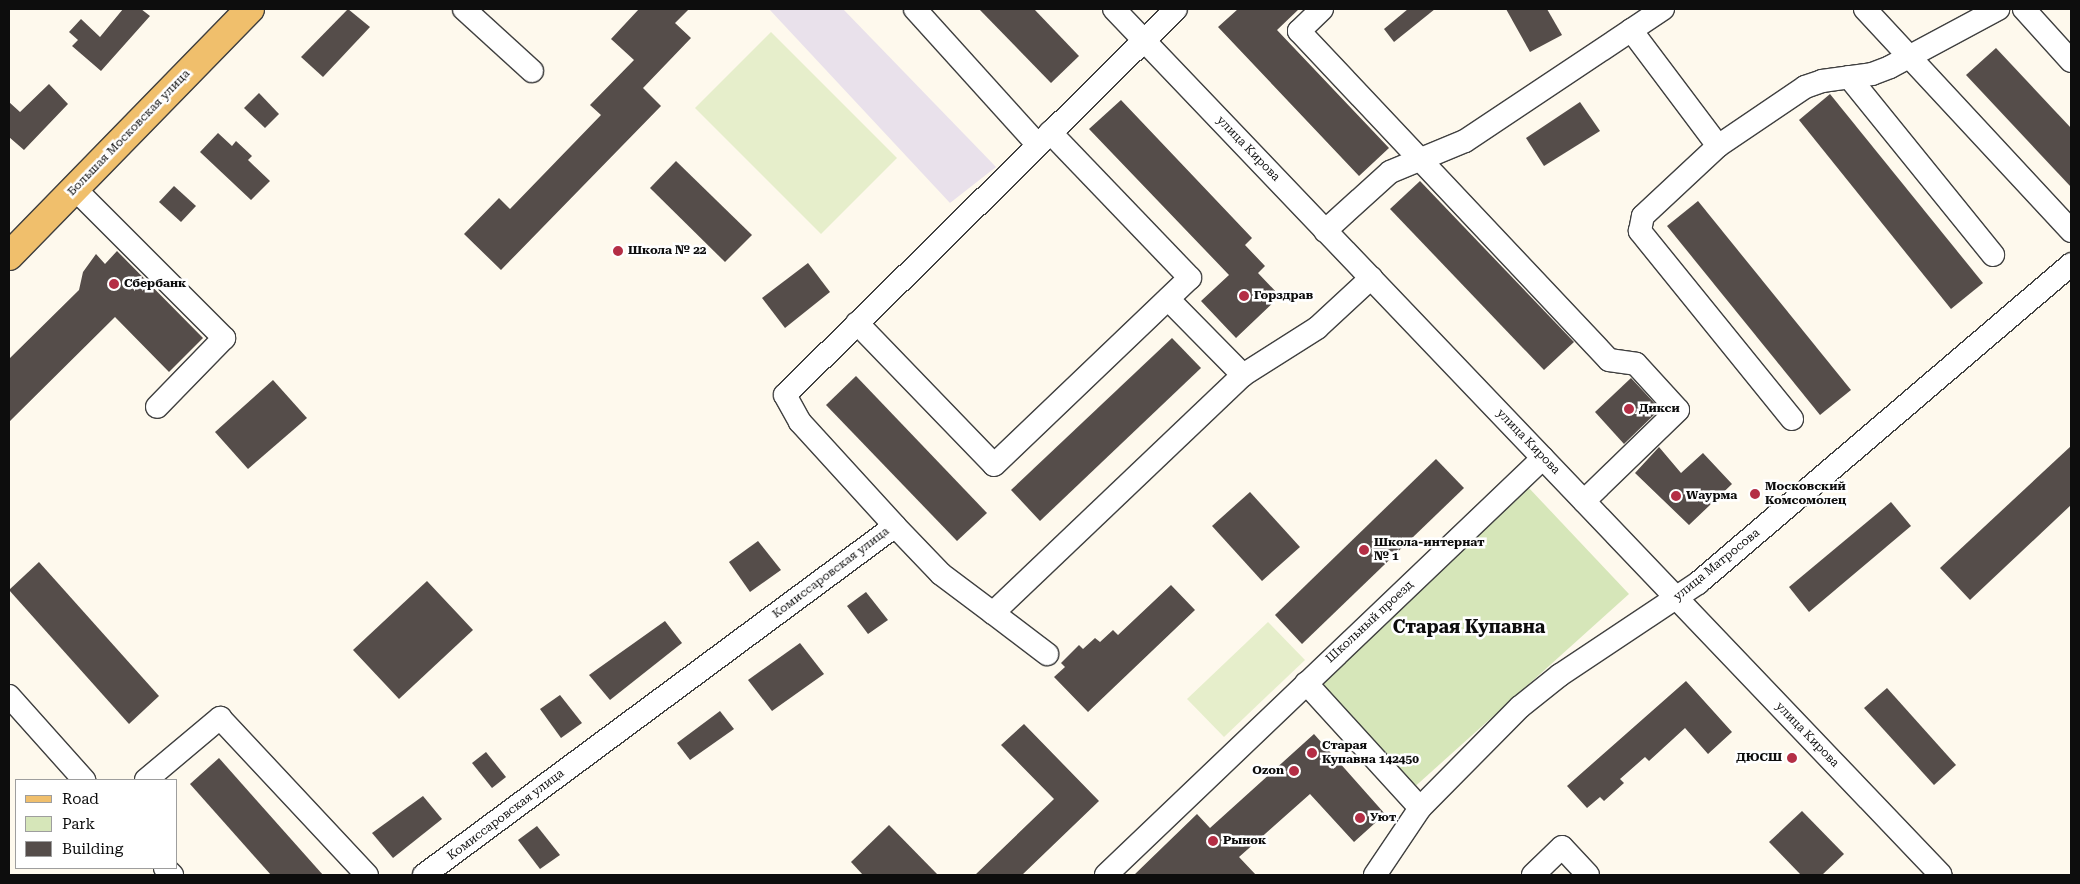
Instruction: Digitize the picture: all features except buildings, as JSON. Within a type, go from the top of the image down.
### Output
[{"type":"main road","name":"Большая Московская улица","points":[[9,256],[250,9]]},
{"type":"street","points":[[464,9],[532,71]]},
{"type":"street","points":[[857,323],[994,466],[1190,278],[1044,138],[915,9]]},
{"type":"street","name":"улица Кирова","points":[[1114,9],[1941,875]]},
{"type":"street","points":[[895,526],[800,422],[785,395],[1176,9]]},
{"type":"street","points":[[1322,9],[1299,31],[1609,360],[1636,364],[1678,410],[1584,501]]},
{"type":"street","points":[[1326,231],[1378,181],[1465,140],[1663,9]]},
{"type":"street","points":[[1865,9],[2071,231]]},
{"type":"street","points":[[1792,419],[1640,231],[1642,216],[1718,146],[1806,88],[1822,80],[1872,74],[1910,57],[1998,9]]},
{"type":"street","points":[[2024,9],[2071,61]]},
{"type":"street","points":[[1631,30],[1718,146]]},
{"type":"street","points":[[1849,77],[1993,255]]},
{"type":"street","points":[[74,189],[224,338],[157,407]]},
{"type":"street","name":"улица Матросова","points":[[1375,875],[1420,808],[1520,707],[1560,675],[1702,580],[2071,264]]},
{"type":"street","points":[[993,613],[1243,375],[1317,328],[1370,278]]},
{"type":"street","points":[[1168,299],[1243,375]]},
{"type":"street","name":"Школьный проезд","points":[[1106,875],[1306,682],[1543,458]]},
{"type":"street","name":"Комиссаровская улица","points":[[424,875],[895,526],[941,574],[1047,654]]},
{"type":"street","points":[[1306,682],[1420,808]]},
{"type":"street","points":[[9,696],[83,779]]},
{"type":"street","points":[[147,779],[220,718],[367,875]]},
{"type":"street","points":[[1532,875],[1562,847],[1588,875]]},
{"type":"shaded area","points":[[769,9],[843,9],[996,167],[950,203]]},
{"type":"green space","points":[[771,32],[897,158],[821,234],[695,108]]},
{"type":"green space","points":[[1528,487],[1629,594],[1410,791],[1317,686]]},
{"type":"green space","points":[[1268,622],[1305,660],[1224,737],[1187,699]]},
{"type":"place","name":"Школа № 22","points":[[618,251]]},
{"type":"place","name":"Сбербанк","points":[[114,284]]},
{"type":"place","name":"Горздрав","points":[[1244,296]]},
{"type":"place","name":"Дикси","points":[[1629,409]]},
{"type":"place","name":"Московский Комсомолец","points":[[1755,494]]},
{"type":"place","name":"Wаурма","points":[[1676,496]]},
{"type":"place","name":"Школа-интернат № 1","points":[[1364,550]]},
{"type":"place","name":"Старая Купавна 142450","points":[[1312,753]]},
{"type":"place","name":"ДЮСШ","points":[[1792,758]]},
{"type":"place","name":"Ozon","points":[[1294,771]]},
{"type":"place","name":"Уют","points":[[1360,818]]},
{"type":"place","name":"Рынок","points":[[1213,841]]},
{"type":"district","name":"Старая Купавна","points":[[1469,627]]}]
